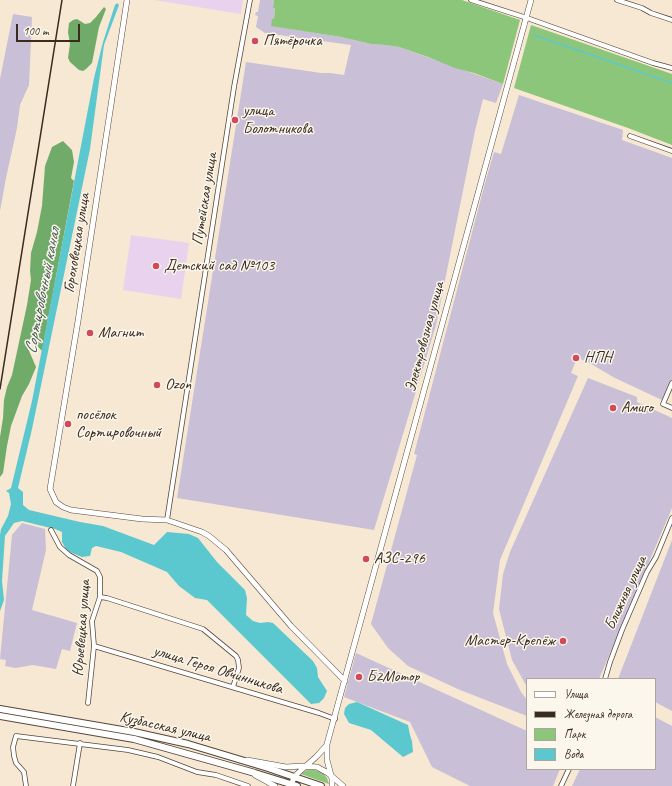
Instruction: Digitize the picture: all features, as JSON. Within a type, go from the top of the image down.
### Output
[{"type":"main road","name":"Кузбасская улица","points":[[0,709],[134,732],[188,744],[295,776],[321,786]]},
{"type":"main road","name":"Кузбасская улица","points":[[0,716],[134,739],[293,785]]},
{"type":"street","name":"Гороховецкая улица","points":[[127,0],[78,321],[50,489],[56,502],[62,507],[71,510],[142,519],[167,520]]},
{"type":"street","name":"Путейская улица","points":[[167,520],[233,93],[250,0]]},
{"type":"street","points":[[471,0],[527,18],[653,63],[672,68]]},
{"type":"street","name":"Электровозная улица","points":[[327,744],[532,0]]},
{"type":"street","points":[[617,0],[672,20]]},
{"type":"street","points":[[630,136],[672,151]]},
{"type":"street","points":[[672,383],[662,404],[672,408]]},
{"type":"street","name":"Ближняя улица","points":[[605,678],[622,630],[647,572],[656,557],[672,518]]},
{"type":"street","points":[[167,520],[202,532],[218,542],[291,626],[345,681]]},
{"type":"street","name":"Юрьевецкая улица","points":[[51,530],[60,547],[69,555],[97,571],[100,577],[100,597],[92,620],[94,646],[88,702]]},
{"type":"street","points":[[100,597],[203,628],[236,656],[239,668],[233,687]]},
{"type":"street","name":"улица Героя Овчинникова","points":[[94,646],[335,719]]},
{"type":"street","name":"Кузбасская улица","points":[[26,786],[24,772],[16,763],[14,756],[16,736],[128,750],[149,755],[197,772],[216,775],[248,786]]},
{"type":"street","points":[[73,786],[80,743]]},
{"type":"street","points":[[293,785],[295,776],[323,750],[327,744]]},
{"type":"street","points":[[327,744],[327,760],[332,786]]},
{"type":"street","points":[[240,760],[286,766],[317,767],[331,775],[343,786]]},
{"type":"street","points":[[237,768],[275,786]]},
{"type":"street","points":[[561,786],[569,770]]},
{"type":"shaded area","points":[[154,0],[243,0],[241,14]]},
{"type":"shaded area","points":[[260,0],[274,0],[274,19],[272,19],[280,27],[341,37],[371,44],[399,47],[503,84],[496,103],[483,99],[475,131],[436,325],[374,530],[177,498],[246,62],[344,75],[351,45],[265,33],[256,27],[258,16],[255,15],[256,12],[258,12]]},
{"type":"shaded area","points":[[13,14],[32,17],[29,85],[20,105],[17,128],[0,211],[0,79]]},
{"type":"shaded area","points":[[519,95],[623,130],[622,140],[672,158],[672,379],[662,400],[615,378],[586,361],[577,358],[571,373],[578,376],[500,560],[493,613],[507,664],[526,699],[526,716],[460,690],[408,666],[388,648],[371,624],[417,455],[414,454],[485,183],[494,152],[501,154]]},
{"type":"shaded area","name":"Детский сад №103","points":[[131,235],[189,243],[181,299],[123,290]]},
{"type":"shaded area","points":[[588,378],[637,397],[637,402],[672,418],[672,508],[599,678],[526,678],[526,685],[512,660],[499,609],[503,574],[510,552]]},
{"type":"shaded area","points":[[22,523],[45,529],[46,550],[32,610],[77,623],[70,651],[62,649],[56,669],[33,665],[15,668],[5,666],[6,660],[0,659],[12,535]]},
{"type":"shaded area","points":[[672,540],[672,711],[656,703],[656,678],[618,678]]},
{"type":"shaded area","points":[[356,653],[526,731],[526,770],[560,770],[553,786],[470,786],[432,767],[410,722],[344,697]]},
{"type":"shaded area","points":[[656,718],[672,726],[672,786],[572,786],[580,770],[656,770]]},
{"type":"green space","points":[[274,0],[462,0],[520,20],[503,84],[399,47],[371,44],[341,37],[271,26],[272,19],[274,19]]},
{"type":"green space","points":[[104,7],[106,9],[99,27],[92,63],[83,71],[79,70],[70,62],[68,58],[70,44],[68,32],[69,23],[77,19],[85,24],[90,23]]},
{"type":"green space","points":[[531,25],[672,74],[672,145],[514,88]]},
{"type":"green space","points":[[63,141],[72,150],[74,162],[71,178],[74,181],[42,351],[31,339],[28,340],[27,346],[36,367],[22,396],[11,426],[3,473],[0,477],[0,437],[4,400],[12,375],[27,305],[31,280],[31,253],[42,206],[45,166],[52,147]]},
{"type":"green space","points":[[307,770],[315,770],[323,773],[329,784],[301,774]]},
{"type":"water","points":[[117,3],[119,5],[104,45],[90,149],[32,429],[18,488],[23,492],[23,505],[29,510],[103,526],[154,545],[167,532],[189,534],[198,538],[217,562],[245,590],[247,598],[246,615],[253,621],[260,623],[273,623],[313,661],[317,668],[318,677],[327,691],[324,698],[319,703],[311,704],[207,600],[195,598],[179,586],[167,572],[121,552],[96,546],[92,548],[90,556],[82,557],[67,551],[62,542],[62,532],[55,529],[22,521],[14,523],[5,536],[2,581],[4,600],[0,611],[0,535],[11,504],[9,493],[6,491],[11,488],[32,401],[94,78],[103,42],[115,5]]},
{"type":"water","points":[[357,702],[408,725],[413,752],[403,757],[371,730],[349,723],[344,714],[345,708],[349,704]]},
{"type":"waterway","points":[[534,35],[672,83]]},
{"type":"railway","points":[[0,389],[62,0]]},
{"type":"place","name":"Пятёрочка","points":[[255,41]]},
{"type":"place","name":"улица Болотникова","points":[[235,120]]},
{"type":"place","name":"Детский сад №103","points":[[156,266]]},
{"type":"place","name":"Магнит","points":[[90,333]]},
{"type":"place","name":"НПН","points":[[576,358]]},
{"type":"place","name":"Ozon","points":[[157,385]]},
{"type":"place","name":"Амиго","points":[[613,408]]},
{"type":"place","name":"посёлок Сортировочный","points":[[68,424]]},
{"type":"place","name":"АЗС-296","points":[[366,559]]},
{"type":"place","name":"Мастер-Крепёж","points":[[563,641]]},
{"type":"place","name":"Б2Мотор","points":[[359,677]]},
{"type":"water label","name":"Сортировочный канал","points":[[43,291]]}]
